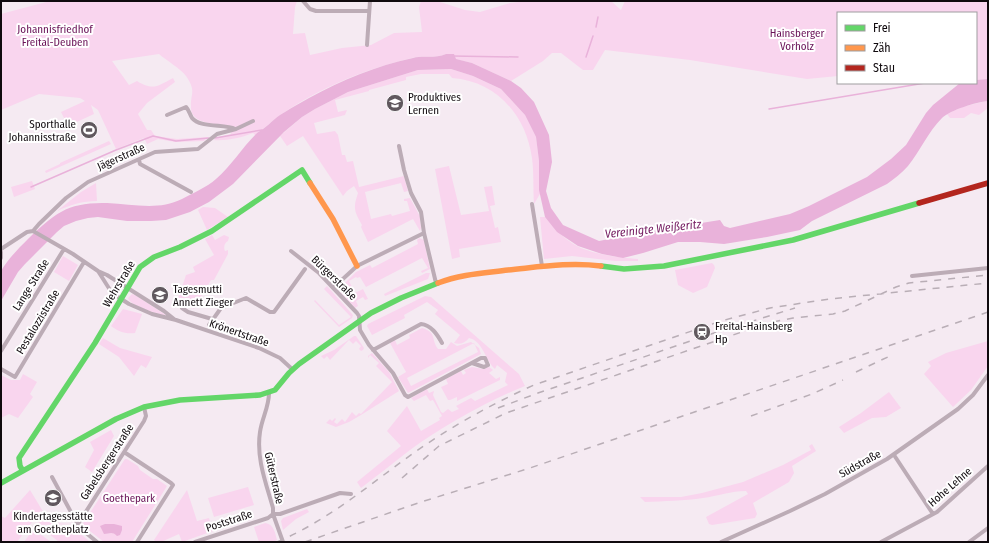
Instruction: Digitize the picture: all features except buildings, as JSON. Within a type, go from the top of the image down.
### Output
[{"type":"main road","name":"Wehrstraße","points":[[23,471],[20,466],[19,458],[94,344],[140,267],[150,258],[188,243],[223,225],[284,180],[302,170],[334,219],[357,266]]},
{"type":"main road","points":[[1,483],[116,419],[144,407],[180,400],[260,395],[276,390],[292,370],[359,321],[388,305],[436,283],[472,274],[563,264],[582,264],[624,269],[664,266],[793,240],[988,183]]},
{"type":"street","points":[[303,1],[310,9],[316,11],[369,11]]},
{"type":"street","points":[[367,45],[370,1]]},
{"type":"street","points":[[167,115],[186,107],[188,108],[193,119],[206,125],[231,127],[236,129]]},
{"type":"street","name":"Jägerstraße","points":[[1,251],[27,232],[34,232],[39,224],[66,198],[88,182],[155,152],[198,149],[217,134],[236,129],[253,121]]},
{"type":"street","points":[[399,146],[411,193],[421,212],[424,234],[436,283]]},
{"type":"street","points":[[139,160],[140,164],[191,192]]},
{"type":"street","points":[[532,204],[542,266]]},
{"type":"street","name":"Krönertstraße","points":[[34,232],[128,288],[176,320]]},
{"type":"street","points":[[334,288],[357,266],[424,234]]},
{"type":"street","name":"Lange Straße","points":[[1,351],[64,249]]},
{"type":"street","points":[[1,251],[1,258]]},
{"type":"street","name":"Bürgerstraße","points":[[291,251],[319,273],[357,313],[360,330],[369,345],[393,373],[404,393],[408,397],[472,363]]},
{"type":"street","name":"Pestalozzistraße","points":[[1,369],[15,377],[84,262]]},
{"type":"street","points":[[912,276],[988,268]]},
{"type":"street","points":[[182,308],[211,323],[220,308],[246,298],[270,312],[274,312],[305,269]]},
{"type":"street","name":"Krönertstraße","points":[[98,271],[112,293],[129,304],[152,314],[176,320],[261,349],[280,358],[292,370]]},
{"type":"street","points":[[373,350],[421,324],[428,326],[437,334],[442,343]]},
{"type":"street","name":"Südstraße","points":[[722,542],[825,494],[894,455],[958,409],[973,395],[987,378]]},
{"type":"street","name":"Güterstraße","points":[[268,518],[273,514],[273,508],[258,450],[261,424],[268,407],[269,393]]},
{"type":"street","name":"Gabelsbergerstraße","points":[[78,524],[145,420],[146,416],[144,407]]},
{"type":"street","points":[[124,452],[173,485],[137,542]]},
{"type":"street","points":[[894,455],[933,514]]},
{"type":"street","name":"Hohe Lehne","points":[[881,542],[933,514],[988,466]]},
{"type":"street","points":[[52,477],[79,527],[98,542]]},
{"type":"street","points":[[283,542],[273,514],[280,514],[340,493],[351,494]]},
{"type":"street","name":"Poststraße","points":[[195,542],[268,518]]},
{"type":"street","points":[[969,542],[988,528]]},
{"type":"street","points":[[732,537],[736,542]]},
{"type":"green space","points":[[50,1],[297,1],[295,7],[293,34],[305,33],[310,55],[342,48],[371,45],[394,33],[422,32],[419,7],[421,1],[437,1],[465,10],[480,12],[510,3],[528,1],[611,1],[621,10],[625,1],[988,1],[988,79],[977,80],[977,12],[837,12],[837,76],[807,79],[690,60],[605,50],[593,70],[583,70],[561,53],[552,53],[543,61],[511,81],[472,63],[455,59],[446,54],[412,58],[356,75],[319,92],[284,112],[255,135],[253,133],[233,139],[213,140],[231,134],[229,126],[212,124],[196,118],[192,114],[192,89],[189,81],[181,70],[159,54],[112,61],[129,85],[137,81],[151,87],[173,78],[175,82],[147,103],[138,114],[147,130],[151,130],[155,136],[177,139],[208,137],[204,141],[175,142],[158,139],[147,144],[144,138],[116,149],[98,110],[91,105],[94,114],[68,126],[61,112],[85,101],[80,98],[39,94],[1,110],[1,14]]},
{"type":"green space","points":[[451,69],[473,76],[501,89],[525,115],[536,137],[539,161],[540,194],[534,204],[533,164],[529,142],[516,115],[495,93],[468,81],[452,78],[449,74],[421,74],[406,77],[406,80],[335,100],[338,112],[347,110],[345,115],[314,123],[317,134],[335,131],[338,135],[342,155],[345,155],[347,162],[353,161],[359,187],[404,176],[408,191],[404,192],[401,183],[365,192],[371,219],[391,214],[392,216],[410,211],[407,201],[404,201],[404,199],[410,198],[422,220],[420,219],[420,231],[413,219],[368,242],[355,209],[355,202],[358,193],[354,186],[343,196],[303,136],[287,146],[280,136],[302,117],[348,92],[418,70]]},
{"type":"green space","points":[[988,101],[988,108],[979,115],[971,113],[964,118],[950,118],[947,114],[962,107]]},
{"type":"green space","points":[[109,141],[111,144],[46,173],[45,171],[60,163]]},
{"type":"green space","points":[[449,166],[461,215],[489,211],[484,187],[492,186],[495,205],[490,206],[495,228],[498,227],[501,242],[459,249],[460,257],[452,259],[435,169]]},
{"type":"green space","points":[[32,181],[35,189],[14,197],[11,187]]},
{"type":"green space","points":[[96,183],[97,201],[76,204],[57,211],[81,192]]},
{"type":"green space","points":[[203,207],[215,208],[228,217],[207,230],[198,210]]},
{"type":"green space","points":[[540,217],[545,217],[564,237],[583,249],[623,258],[638,259],[638,261],[615,261],[572,256],[544,259]]},
{"type":"green space","points":[[212,235],[215,240],[224,235],[229,237],[224,246],[225,251],[228,250],[228,254],[214,280],[211,280],[194,309],[178,299],[186,275],[195,272],[193,267],[214,255],[205,239]]},
{"type":"green space","points":[[419,238],[424,240],[430,269],[422,273],[421,271],[428,268],[422,258],[366,287],[360,277],[356,277],[349,281],[355,293],[363,289],[368,299],[365,300],[363,297],[356,301],[358,306],[355,308],[340,292],[344,290],[342,286],[356,272],[370,265],[372,268],[418,244],[417,240]]},
{"type":"green space","points":[[63,256],[78,265],[69,281],[54,272]]},
{"type":"green space","points":[[712,263],[715,268],[707,287],[693,293],[678,285],[675,270]]},
{"type":"green space","points":[[426,273],[430,273],[428,279],[385,296],[384,294]]},
{"type":"green space","points":[[327,286],[353,315],[352,318],[339,327],[314,301],[315,300],[339,325],[351,317],[324,289]]},
{"type":"green space","points":[[132,294],[166,315],[165,316],[150,311],[134,304],[128,298]]},
{"type":"green space","points":[[425,296],[431,297],[519,374],[525,386],[481,407],[437,432],[410,450],[361,488],[357,482],[401,446],[387,431],[407,406],[421,431],[440,420],[439,418],[442,416],[433,400],[430,401],[426,395],[414,401],[411,398],[427,389],[429,393],[434,391],[433,395],[441,412],[443,413],[448,409],[452,412],[459,409],[456,406],[471,398],[475,401],[508,385],[505,382],[507,373],[497,365],[495,369],[478,343],[469,338],[462,343],[454,343],[460,335],[435,314],[438,310],[427,302],[404,315],[405,318],[372,335],[367,326],[368,324]]},
{"type":"green space","points":[[123,309],[142,314],[135,333],[122,332],[111,326]]},
{"type":"green space","points":[[422,328],[427,330],[432,334],[438,349],[446,349],[451,342],[457,346],[471,342],[473,344],[407,378],[411,386],[478,352],[475,345],[479,348],[481,354],[408,393],[398,377],[406,372],[390,343],[395,340],[397,345],[410,338],[409,335]]},
{"type":"green space","points":[[354,336],[356,336],[364,348],[363,350],[361,351],[359,349],[361,346],[356,341],[353,344],[349,340],[330,360],[327,356],[324,359],[321,356],[334,350]]},
{"type":"green space","points":[[103,338],[120,348],[152,357],[146,368],[141,365],[134,376],[119,357],[99,344]]},
{"type":"green space","points":[[988,341],[988,366],[971,390],[953,407],[924,374],[931,366],[928,362],[946,353]]},
{"type":"green space","points":[[372,353],[389,372],[399,391],[349,422],[336,427],[326,423],[330,419],[332,421],[335,418],[336,419],[334,422],[337,424],[342,419],[345,422],[352,412],[356,416],[359,413],[361,414],[392,382],[376,366],[379,363],[370,355],[368,358],[368,356]]},
{"type":"green space","points":[[472,367],[483,369],[489,367],[493,370],[489,373],[496,379],[500,377],[500,380],[457,401],[457,397],[448,400],[441,387],[448,384],[446,379],[461,371],[463,375],[466,373],[464,370]]},
{"type":"green space","points":[[23,374],[37,382],[30,394],[33,397],[18,418],[9,414],[1,418],[1,375],[11,380],[20,380]]},
{"type":"green space","points":[[889,392],[901,408],[886,417],[872,418],[844,433],[839,427],[861,413]]},
{"type":"green space","points":[[111,430],[114,436],[92,472],[85,467],[94,450],[90,442]]},
{"type":"green space","points":[[812,444],[816,451],[792,466],[794,473],[789,482],[753,503],[757,514],[755,518],[712,525],[709,524],[706,517],[748,494],[746,491],[674,501],[645,502],[640,497],[681,497],[743,482],[783,465],[811,450],[809,446]]},
{"type":"green space","name":"Goethepark","points":[[125,459],[138,466],[140,470],[153,479],[157,479],[167,486],[132,542],[104,542],[82,525]]},
{"type":"green space","points":[[248,487],[254,505],[214,517],[208,498]]},
{"type":"green space","points":[[30,490],[50,523],[73,524],[40,525],[39,522],[44,515],[41,510],[17,542],[1,542],[1,516],[5,518]]},
{"type":"green space","points":[[187,490],[197,521],[209,518],[213,531],[182,542],[179,534],[161,542],[156,542],[154,540]]},
{"type":"green space","points":[[307,509],[309,512],[296,519],[283,530],[281,521],[283,518]]},
{"type":"green space","points":[[265,523],[272,527],[277,540],[273,542],[259,542],[254,527]]},
{"type":"green space","points":[[74,526],[76,530],[90,542],[59,542],[43,529],[45,527]]},
{"type":"green space","points":[[32,531],[36,531],[51,542],[24,542]]},
{"type":"shaded area","points":[[454,54],[456,59],[472,63],[511,81],[521,88],[534,102],[549,135],[552,162],[546,191],[551,208],[563,225],[599,241],[720,220],[724,226],[730,228],[790,214],[867,177],[891,159],[906,145],[926,113],[933,105],[959,84],[977,84],[977,80],[988,79],[988,101],[964,107],[946,115],[932,129],[908,166],[895,178],[887,184],[812,221],[800,230],[724,244],[678,242],[623,258],[602,254],[578,246],[557,232],[545,217],[539,190],[539,161],[536,137],[525,115],[501,89],[473,76],[451,69],[418,70],[348,92],[302,117],[284,132],[233,184],[209,202],[190,212],[166,220],[151,221],[127,221],[98,217],[88,218],[64,226],[18,272],[1,301],[1,271],[17,250],[46,222],[63,211],[72,207],[94,203],[155,206],[173,203],[212,182],[227,168],[257,133],[279,116],[309,98],[334,85],[373,69],[417,57]]},
{"type":"shaded area","points":[[105,524],[122,526],[120,535],[117,536],[112,533],[104,534],[100,526]]},
{"type":"waterway","points":[[596,27],[598,17]]},
{"type":"waterway","points":[[586,57],[593,36]]},
{"type":"waterway","points":[[452,56],[518,57]]},
{"type":"waterway","points":[[769,109],[919,84]]},
{"type":"waterway","points":[[215,138],[262,130]]},
{"type":"waterway","points":[[31,187],[116,150],[153,136],[176,141],[209,138]]},
{"type":"railway","points":[[402,478],[439,446],[506,413],[768,323],[845,311],[896,287],[909,283],[988,275]]},
{"type":"railway","points":[[277,542],[332,512],[443,433],[534,385],[721,321],[770,308],[829,299],[988,283]]},
{"type":"railway","points":[[498,408],[717,332],[795,308]]},
{"type":"railway","points":[[305,542],[418,503],[530,468],[988,312]]},
{"type":"railway","points":[[856,372],[892,355]]},
{"type":"railway","points":[[751,416],[812,394],[843,380]]},
{"type":"traffic: fast","points":[[23,471],[20,466],[19,458],[95,343],[140,267],[154,257],[180,247],[212,231],[302,170],[310,183]]},
{"type":"traffic: fast","points":[[601,266],[624,269],[664,266],[793,240],[919,203]]},
{"type":"traffic: fast","points":[[1,483],[116,419],[144,407],[180,400],[260,395],[275,390],[289,373],[299,364],[371,313],[401,298],[438,283]]},
{"type":"traffic: slow","points":[[310,183],[333,219],[357,266]]},
{"type":"traffic: slow","points":[[438,283],[473,274],[566,265],[601,266]]},
{"type":"traffic: jam","points":[[919,203],[988,183]]},
{"type":"place","name":"Produktives Lernen","points":[[395,103]]},
{"type":"place","name":"Sporthalle Johannisstraße","points":[[89,130]]},
{"type":"place","name":"Tagesmutti Annett Zieger","points":[[160,295]]},
{"type":"place","name":"Freital-Hainsberg Hp","points":[[702,332]]},
{"type":"place","name":"Kindertagesstätte am Goetheplatz","points":[[53,498]]},
{"type":"park label","name":"Johannisfriedhof Freital-Deuben","points":[[55,35]]},
{"type":"park label","name":"Hainsberger Vorholz","points":[[797,39]]},
{"type":"water label","name":"Vereinigte Weißeritz","points":[[653,229]]}]
